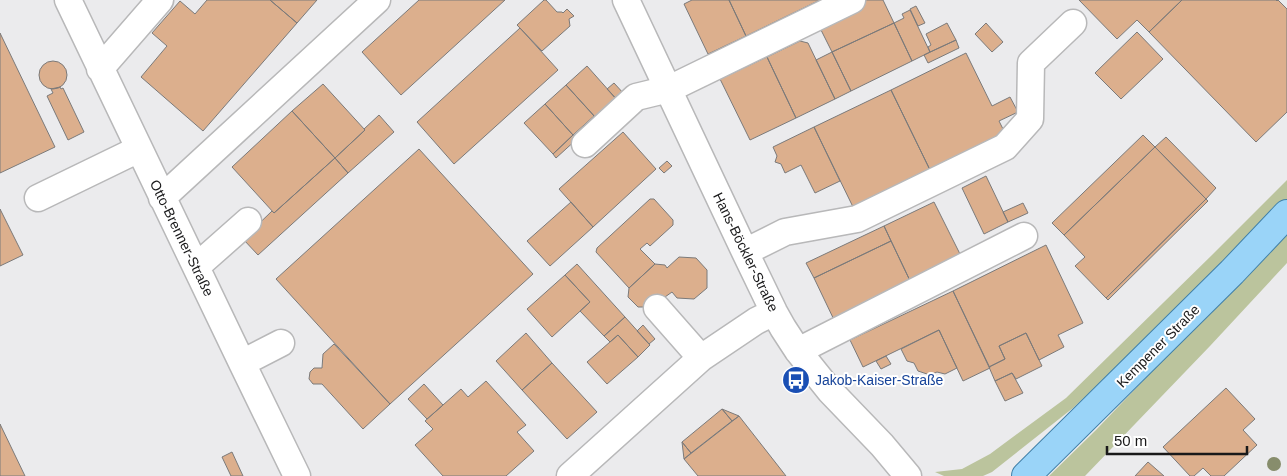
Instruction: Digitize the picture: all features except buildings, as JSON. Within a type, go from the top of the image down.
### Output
[{"type":"main road","name":"Kempener Straße","points":[[1026,476],[1232,272],[1287,214]]},
{"type":"street","name":"Otto-Brenner-Straße","points":[[68,0],[162,198],[298,476]]},
{"type":"street","points":[[100,68],[160,0]]},
{"type":"street","points":[[162,198],[377,0]]},
{"type":"street","name":"Hans-Böckler-Straße","points":[[626,0],[774,312],[798,351],[830,391],[908,476]]},
{"type":"street","points":[[585,144],[636,97],[668,89],[852,0]]},
{"type":"street","points":[[745,252],[784,232],[857,219],[1005,147],[1030,119],[1031,63],[1073,23]]},
{"type":"street","points":[[38,198],[139,149]]},
{"type":"street","points":[[196,267],[248,221]]},
{"type":"street","points":[[798,351],[1024,236]]},
{"type":"street","points":[[657,308],[701,358]]},
{"type":"street","points":[[570,476],[701,358],[756,321],[774,312]]},
{"type":"street","points":[[242,363],[281,343]]},
{"type":"green space","points":[[1287,180],[1287,200],[1181,306],[1073,408],[992,472],[983,476],[944,476],[935,472],[962,469],[990,454],[1066,398]]},
{"type":"green space","points":[[1287,230],[1287,263],[1085,476],[1049,476],[1096,430]]},
{"type":"place","name":"Jakob-Kaiser-Straße","points":[[796,380]]}]
